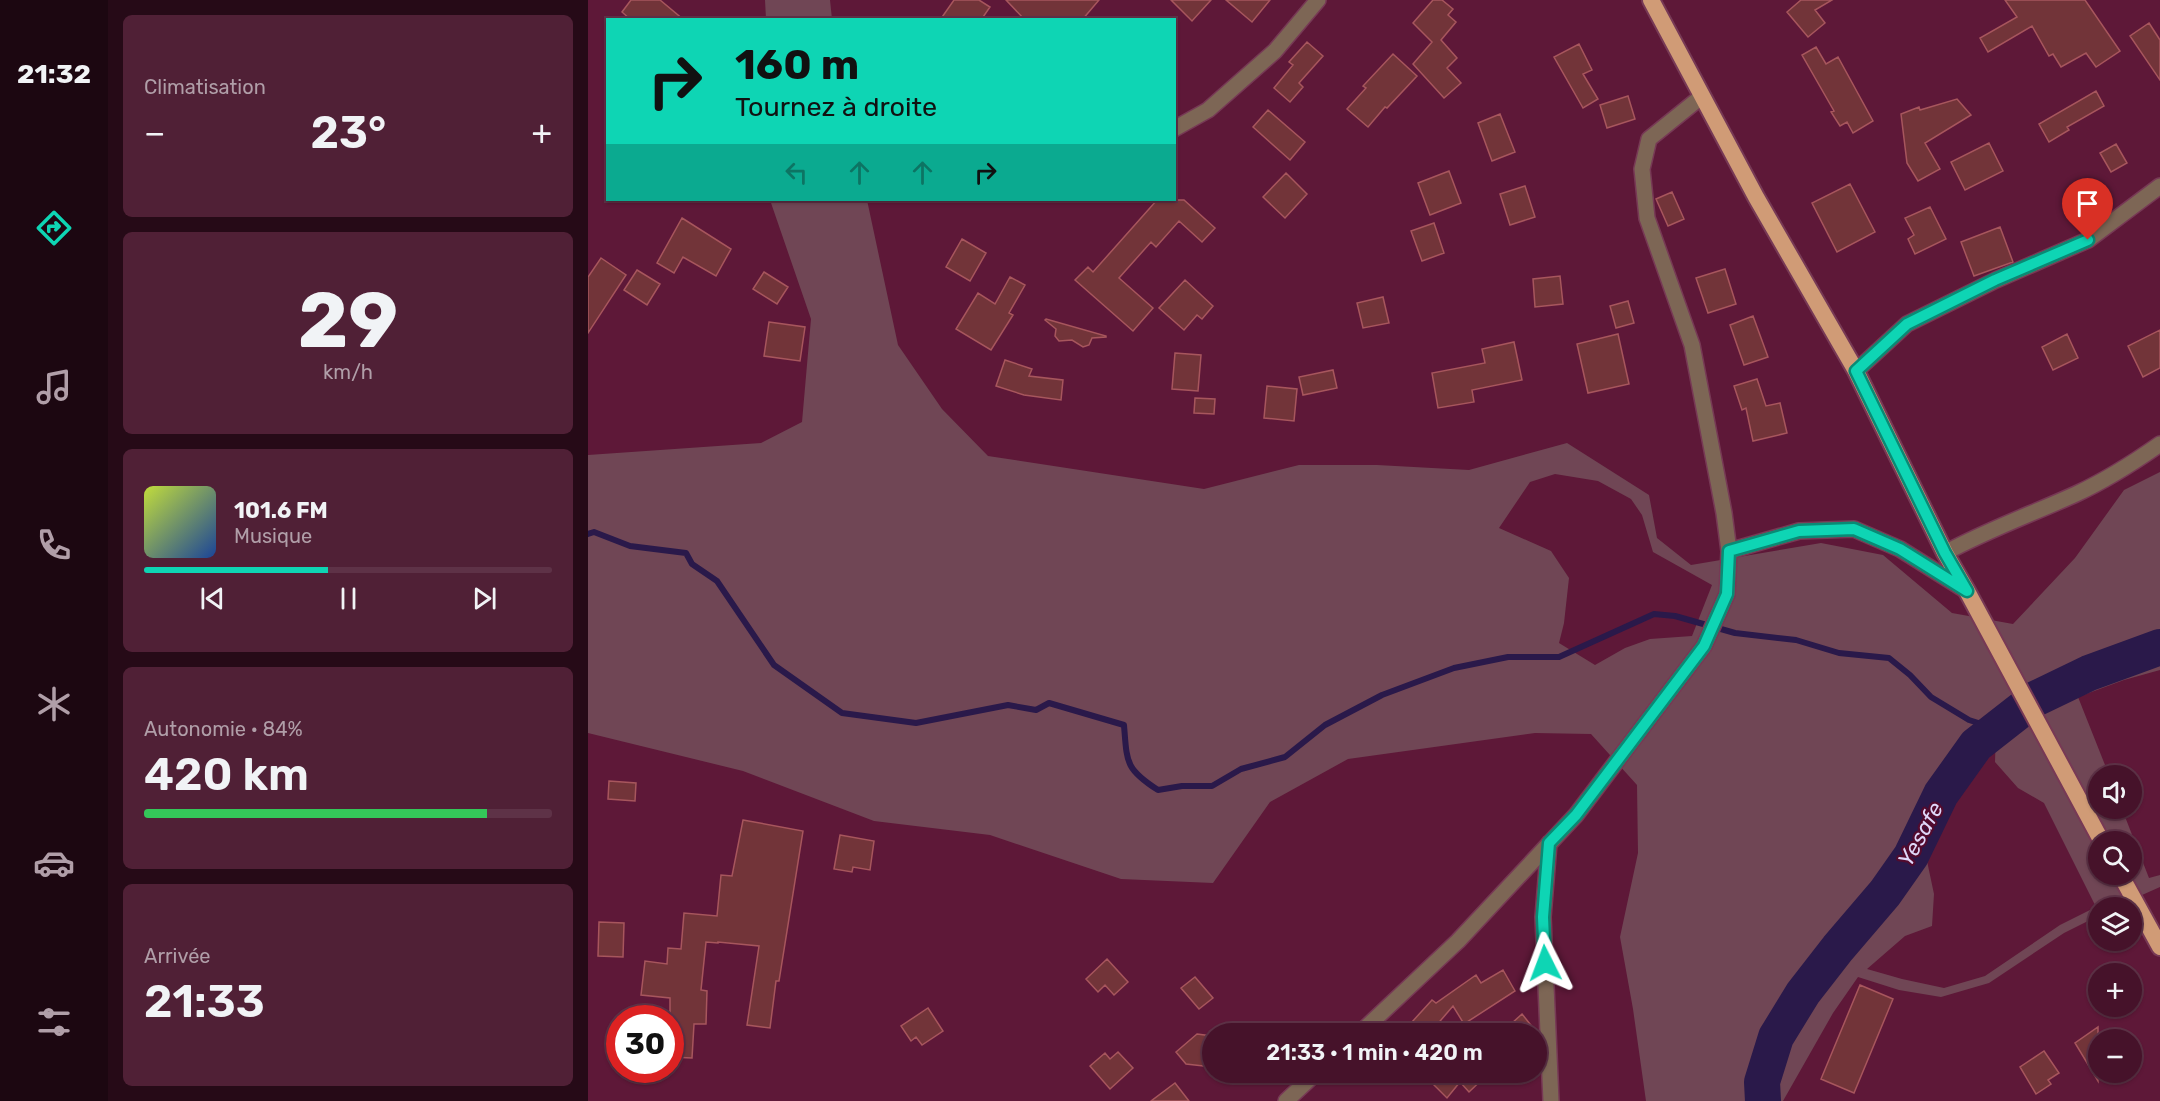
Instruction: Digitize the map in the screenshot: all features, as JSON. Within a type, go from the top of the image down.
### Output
[{"type":"highway","points":[[1650,0],[1756,197],[1856,371],[1945,553],[2096,831]]},
{"type":"highway","points":[[2126,885],[2160,947]]},
{"type":"street","points":[[1176,128],[1208,110],[1275,51],[1318,0]]},
{"type":"street","points":[[1371,1023],[1458,941],[1576,815],[1704,646],[1727,594],[1729,551],[1692,345],[1647,218],[1642,169],[1649,139],[1701,97]]},
{"type":"street","points":[[1856,371],[1907,324],[1995,280],[2088,240],[2160,186]]},
{"type":"street","points":[[1945,553],[1975,537],[2078,493],[2127,467],[2160,444]]},
{"type":"street","points":[[1729,551],[1799,531],[1854,529],[1900,549],[1967,591]]},
{"type":"street","points":[[1549,843],[1543,917],[1551,1101]]},
{"type":"street","points":[[1286,1101],[1305,1083]]},
{"type":"shaded area","points":[[765,0],[830,0],[832,18],[766,18]]},
{"type":"shaded area","points":[[770,201],[867,201],[898,345],[942,409],[988,456],[1204,489],[1299,465],[1377,465],[1469,470],[1567,443],[1649,495],[1657,538],[1691,565],[1821,543],[1883,555],[1952,613],[2013,624],[2075,558],[2124,490],[2160,472],[2160,670],[2078,697],[2105,765],[2088,765],[2088,819],[2126,819],[2131,831],[2088,831],[2088,885],[2142,885],[2142,860],[2149,878],[2160,875],[2160,887],[2138,897],[2091,897],[2044,803],[2018,788],[1995,762],[1996,729],[1976,745],[1941,794],[1911,855],[1927,861],[1934,894],[1932,926],[1905,936],[1867,969],[1944,988],[1985,976],[2060,925],[2088,911],[2088,921],[2064,933],[1989,983],[1941,997],[1899,990],[1858,977],[1833,1013],[1783,1101],[1646,1101],[1620,937],[1638,853],[1637,785],[1591,734],[1535,733],[1348,759],[1270,802],[1213,883],[1121,879],[990,835],[874,821],[743,771],[588,733],[588,455],[761,443],[802,422],[811,319]],"holes":[[[1555,474],[1598,481],[1631,499],[1642,515],[1653,552],[1712,585],[1692,636],[1650,639],[1625,648],[1595,665],[1559,643],[1564,623],[1569,578],[1551,551],[1499,528],[1530,482]]]},
{"type":"building","points":[[631,0],[660,0],[682,18],[629,18],[622,12]]},
{"type":"building","points":[[954,0],[979,0],[990,7],[982,18],[941,18]]},
{"type":"building","points":[[1006,0],[1099,0],[1084,18],[1023,18]]},
{"type":"building","points":[[1171,0],[1211,0],[1192,21]]},
{"type":"building","points":[[1226,0],[1270,0],[1252,22]]},
{"type":"building","points":[[1433,0],[1442,0],[1453,9],[1448,15],[1456,22],[1441,40],[1457,58],[1447,68],[1461,83],[1444,98],[1413,64],[1432,42],[1413,23]]},
{"type":"building","points":[[1801,0],[1832,0],[1815,10],[1825,23],[1808,37],[1787,12]]},
{"type":"building","points":[[2005,0],[2085,0],[2120,51],[2096,67],[2086,53],[2061,67],[2053,54],[2049,56],[2032,26],[1988,52],[1980,38],[2017,17]]},
{"type":"building","points":[[2149,23],[2160,40],[2160,80],[2130,36]]},
{"type":"building","points":[[1307,42],[1323,56],[1299,83],[1303,87],[1290,102],[1274,88],[1293,65],[1289,62]]},
{"type":"building","points":[[1579,44],[1592,70],[1583,74],[1598,99],[1583,108],[1554,57]]},
{"type":"building","points":[[1816,47],[1826,64],[1838,57],[1873,121],[1853,133],[1847,122],[1840,126],[1802,55]]},
{"type":"building","points":[[1393,54],[1417,76],[1368,127],[1347,109],[1366,88],[1363,86]]},
{"type":"building","points":[[2096,91],[2104,106],[2067,127],[2069,130],[2049,142],[2039,124]]},
{"type":"building","points":[[1628,96],[1635,119],[1607,128],[1600,105]]},
{"type":"building","points":[[1957,99],[1971,115],[1925,143],[1940,169],[1918,181],[1907,163],[1901,114],[1919,107],[1920,110]]},
{"type":"building","points":[[1268,110],[1305,142],[1290,160],[1253,127]]},
{"type":"building","points":[[1500,114],[1515,152],[1492,161],[1478,123]]},
{"type":"building","points":[[1989,143],[2003,171],[1965,190],[1951,162]]},
{"type":"building","points":[[2116,144],[2127,163],[2111,172],[2100,153]]},
{"type":"building","points":[[1449,171],[1461,203],[1430,215],[1418,183]]},
{"type":"building","points":[[1286,173],[1307,194],[1285,218],[1263,197]]},
{"type":"building","points":[[1850,184],[1875,232],[1837,252],[1812,203]]},
{"type":"building","points":[[1525,186],[1535,217],[1510,225],[1500,194]]},
{"type":"building","points":[[1672,192],[1684,219],[1668,226],[1656,199]]},
{"type":"building","points":[[1184,200],[1215,228],[1202,242],[1179,221],[1156,247],[1151,242],[1119,278],[1153,308],[1133,331],[1075,280],[1088,267],[1093,272],[1156,201]]},
{"type":"building","points":[[1930,207],[1946,239],[1915,254],[1908,239],[1914,235],[1905,218]]},
{"type":"building","points":[[682,218],[731,249],[716,276],[683,257],[674,273],[657,263]]},
{"type":"building","points":[[1434,223],[1444,253],[1422,261],[1411,231]]},
{"type":"building","points":[[2000,227],[2013,262],[1974,276],[1961,242]]},
{"type":"building","points":[[962,239],[986,253],[970,281],[946,267]]},
{"type":"building","points":[[601,258],[626,275],[588,333],[588,277]]},
{"type":"building","points":[[1725,269],[1736,304],[1708,313],[1696,278]]},
{"type":"building","points":[[637,270],[660,284],[647,305],[624,290]]},
{"type":"building","points":[[764,272],[788,287],[777,304],[753,289]]},
{"type":"building","points":[[1560,276],[1563,304],[1535,307],[1533,279]]},
{"type":"building","points":[[1010,277],[1025,285],[1009,313],[1013,315],[991,350],[956,329],[978,293],[995,304]]},
{"type":"building","points":[[1185,280],[1213,306],[1202,319],[1197,315],[1184,330],[1159,308]]},
{"type":"building","points":[[1383,297],[1389,323],[1363,328],[1357,303]]},
{"type":"building","points":[[1628,301],[1634,323],[1616,328],[1610,306]]},
{"type":"building","points":[[1753,316],[1768,357],[1744,365],[1730,325]]},
{"type":"building","points":[[1046,319],[1106,337],[1092,338],[1089,345],[1083,347],[1072,340],[1059,341],[1055,336],[1056,329]]},
{"type":"building","points":[[769,322],[805,327],[800,361],[764,356]]},
{"type":"building","points":[[2160,330],[2160,368],[2143,377],[2128,346]]},
{"type":"building","points":[[1618,334],[1629,384],[1588,393],[1577,344]]},
{"type":"building","points":[[2067,334],[2078,358],[2053,370],[2042,347]]},
{"type":"building","points":[[1514,342],[1522,380],[1472,390],[1474,402],[1438,408],[1432,373],[1485,363],[1482,349]]},
{"type":"building","points":[[1175,353],[1201,355],[1198,391],[1172,389]]},
{"type":"building","points":[[1005,360],[1032,369],[1029,376],[1063,380],[1061,400],[1024,395],[996,386]]},
{"type":"building","points":[[1333,370],[1337,388],[1303,395],[1299,377]]},
{"type":"building","points":[[1757,379],[1766,406],[1780,403],[1787,433],[1753,441],[1746,408],[1742,410],[1734,386]]},
{"type":"building","points":[[1267,386],[1297,389],[1294,421],[1264,418]]},
{"type":"building","points":[[1195,398],[1215,399],[1214,414],[1194,413]]},
{"type":"building","points":[[609,781],[636,783],[635,801],[608,799]]},
{"type":"building","points":[[743,820],[803,831],[779,981],[776,981],[770,1028],[747,1025],[759,946],[706,942],[701,990],[707,991],[706,1024],[694,1024],[692,1058],[684,1058],[684,1005],[670,1005],[670,998],[641,995],[645,961],[667,964],[668,948],[681,949],[684,913],[717,916],[721,875],[732,876]]},
{"type":"building","points":[[840,835],[874,841],[870,870],[853,867],[852,872],[834,869]]},
{"type":"building","points":[[599,922],[624,923],[623,957],[598,956]]},
{"type":"building","points":[[1107,959],[1128,982],[1114,995],[1105,985],[1098,992],[1086,979]]},
{"type":"building","points":[[1503,970],[1515,991],[1466,1023],[1453,1006],[1438,1023],[1411,1023],[1432,1000],[1436,1003],[1476,975],[1481,983]]},
{"type":"building","points":[[1195,977],[1213,998],[1199,1009],[1181,988]]},
{"type":"building","points":[[1860,985],[1893,999],[1854,1093],[1821,1079]]},
{"type":"building","points":[[928,1008],[943,1031],[922,1045],[916,1037],[911,1041],[901,1026]]},
{"type":"building","points":[[1522,1014],[1529,1023],[1512,1023]]},
{"type":"building","points":[[1197,1034],[1202,1035],[1202,1066],[1186,1064],[1176,1052]]},
{"type":"building","points":[[2088,1034],[2088,1064],[2075,1043]]},
{"type":"building","points":[[2044,1051],[2059,1073],[2048,1080],[2051,1084],[2036,1094],[2020,1067]]},
{"type":"building","points":[[1118,1052],[1133,1068],[1110,1089],[1090,1066],[1105,1053],[1110,1059]]},
{"type":"building","points":[[1175,1083],[1189,1101],[1151,1101]]},
{"type":"building","points":[[1432,1083],[1459,1083],[1447,1098]]},
{"type":"building","points":[[1461,1083],[1478,1083],[1469,1092]]},
{"type":"waterway","points":[[588,534],[594,532],[630,546],[686,553],[692,564],[717,581],[774,665],[842,713],[916,723],[1008,705],[1036,710],[1049,703],[1124,725],[1127,756],[1130,763],[1139,776],[1158,790],[1182,786],[1212,786],[1241,769],[1285,757],[1325,725],[1382,695],[1454,668],[1508,657],[1559,657],[1654,614],[1675,616],[1735,633],[1796,640],[1839,653],[1889,658],[1910,675],[1931,697],[1969,720],[1997,729]]},
{"type":"waterway","name":"Yesafe","points":[[1763,1101],[1762,1082],[1776,1037],[1803,993],[1885,893],[1911,856],[1941,794],[1976,745],[2035,699],[2089,673],[2160,647]]},
{"type":"route","points":[[1545,963],[1543,917],[1549,843],[1576,815],[1704,646],[1727,594],[1729,551],[1799,531],[1854,529],[1900,549],[1967,591],[1945,553],[1856,371],[1907,324],[1995,280],[2088,240]]}]
